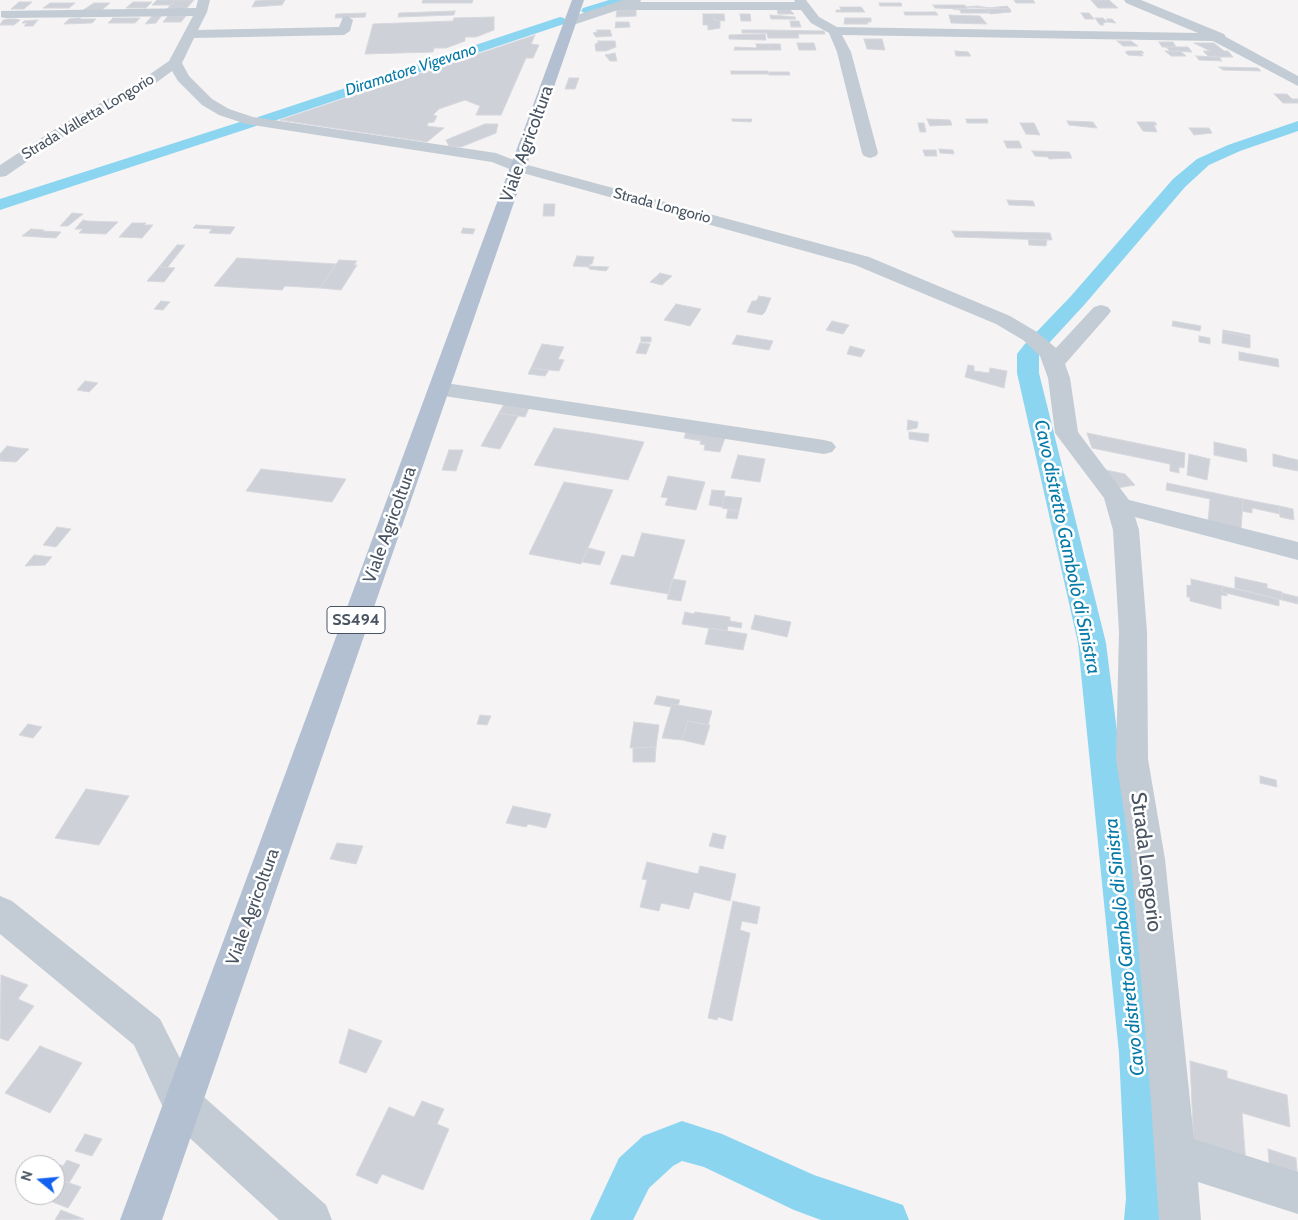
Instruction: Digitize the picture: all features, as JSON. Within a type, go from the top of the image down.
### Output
[{"type":"main road","name":"Viale Agricoltura","points":[[141,1220],[574,13]]},
{"type":"street","points":[[618,6],[635,0]]},
{"type":"street","points":[[1130,0],[1219,37],[1298,82]]},
{"type":"street","points":[[574,13],[618,6],[802,3],[815,20],[834,31],[1219,37]]},
{"type":"street","points":[[5,14],[202,6],[175,63]]},
{"type":"street","points":[[190,34],[344,31],[347,20]]},
{"type":"street","points":[[834,31],[844,52],[870,152]]},
{"type":"street","name":"Strada Longorio","points":[[175,63],[183,78],[207,102],[224,112],[250,121],[496,158],[518,167],[862,261],[1003,320],[1042,349],[1067,433],[1116,497],[1126,530],[1133,632],[1132,759],[1148,859],[1180,1220]]},
{"type":"street","name":"Strada Valletta Longorio","points":[[0,172],[65,129],[148,82],[175,63]]},
{"type":"street","points":[[1042,349],[1100,311]]},
{"type":"street","points":[[439,389],[824,447]]},
{"type":"street","points":[[1118,505],[1298,551]]},
{"type":"street","points":[[0,912],[147,1032],[182,1104],[312,1220]]},
{"type":"street","points":[[1175,1154],[1298,1193]]},
{"type":"building","points":[[157,0],[175,0],[171,5],[152,5]]},
{"type":"building","points":[[175,0],[194,0],[185,10],[166,10]]},
{"type":"building","points":[[285,0],[282,5],[252,7],[255,1]]},
{"type":"building","points":[[423,0],[473,0],[472,3],[422,3]]},
{"type":"building","points":[[1014,0],[1033,0],[1035,3],[1016,3]]},
{"type":"building","points":[[1091,0],[1109,0],[1118,8],[1098,8]]},
{"type":"building","points":[[19,2],[32,2],[24,9],[11,9]]},
{"type":"building","points":[[133,2],[152,2],[146,8],[126,8]]},
{"type":"building","points":[[50,3],[75,3],[69,8],[43,8]]},
{"type":"building","points":[[94,3],[110,3],[102,10],[80,12]]},
{"type":"building","points":[[879,3],[901,3],[902,6],[880,6]]},
{"type":"building","points":[[933,5],[965,5],[967,9],[935,8]]},
{"type":"building","points":[[1007,6],[1010,9],[966,7],[989,8]]},
{"type":"building","points":[[840,7],[861,7],[865,12],[836,12],[836,10],[841,10]]},
{"type":"building","points":[[777,9],[789,9],[794,14],[778,14]]},
{"type":"building","points":[[953,9],[987,9],[990,13],[961,13],[960,10]]},
{"type":"building","points":[[987,9],[1010,9],[1011,12],[990,14]]},
{"type":"building","points":[[617,10],[636,10],[636,16],[616,17]]},
{"type":"building","points":[[455,11],[454,15],[398,17],[399,13]]},
{"type":"building","points":[[904,12],[936,12],[938,15],[905,15]]},
{"type":"building","points":[[366,13],[365,17],[335,18],[336,14]]},
{"type":"building","points":[[1081,13],[1089,13],[1094,19],[1085,19]]},
{"type":"building","points":[[703,14],[713,14],[714,20],[720,21],[720,28],[708,30],[708,25],[703,25]]},
{"type":"building","points":[[713,14],[724,14],[725,21],[714,20]]},
{"type":"building","points":[[740,14],[750,14],[751,21],[741,21]]},
{"type":"building","points":[[153,15],[162,15],[156,23],[145,24]]},
{"type":"building","points":[[770,15],[795,17],[796,19],[771,19]]},
{"type":"building","points":[[949,15],[980,16],[987,24],[951,23]]},
{"type":"building","points":[[168,16],[186,16],[181,22],[163,22]]},
{"type":"building","points":[[494,17],[494,30],[476,37],[465,37],[465,41],[446,48],[434,48],[433,52],[365,54],[373,24],[453,21],[454,18]]},
{"type":"building","points":[[113,18],[140,18],[135,23],[108,23]]},
{"type":"building","points":[[845,18],[871,18],[871,22],[867,22],[868,24],[844,24]]},
{"type":"building","points":[[1095,18],[1103,18],[1106,21],[1108,21],[1106,19],[1112,19],[1116,23],[1107,22],[1103,23],[1104,25],[1100,25]]},
{"type":"building","points":[[69,19],[96,19],[92,23],[64,24]]},
{"type":"building","points":[[3,20],[20,20],[14,25],[0,25]]},
{"type":"building","points":[[38,20],[33,26],[24,26],[27,23],[22,23],[24,21]]},
{"type":"building","points":[[790,21],[799,21],[801,27],[791,27]]},
{"type":"building","points":[[616,22],[629,22],[630,27],[615,28]]},
{"type":"building","points":[[597,30],[610,30],[612,36],[596,37],[593,33],[597,32]]},
{"type":"building","points":[[742,30],[766,30],[767,33],[742,33]]},
{"type":"building","points":[[766,30],[824,31],[825,34],[798,34],[799,38],[768,38]]},
{"type":"building","points":[[765,34],[766,40],[729,39],[729,35]]},
{"type":"building","points":[[535,35],[531,44],[539,45],[533,58],[526,58],[501,115],[476,115],[480,106],[465,100],[439,109],[433,115],[437,116],[434,122],[428,123],[427,126],[444,128],[427,142],[280,120]]},
{"type":"building","points":[[864,39],[882,39],[885,50],[867,49]]},
{"type":"building","points":[[598,41],[615,41],[616,47],[606,51],[596,51],[595,44]]},
{"type":"building","points":[[1117,41],[1131,41],[1138,46],[1123,46]]},
{"type":"building","points":[[1159,42],[1173,42],[1176,47],[1162,47]]},
{"type":"building","points":[[797,43],[814,43],[816,50],[799,50]]},
{"type":"building","points":[[1194,43],[1214,43],[1224,51],[1228,51],[1233,57],[1209,57],[1203,51],[1210,51]]},
{"type":"building","points":[[756,44],[769,44],[770,50],[734,50],[735,47],[757,48]]},
{"type":"building","points":[[769,44],[780,44],[781,50],[770,50]]},
{"type":"building","points":[[1166,47],[1188,47],[1192,52],[1170,51]]},
{"type":"building","points":[[955,51],[968,52],[971,56],[956,56]]},
{"type":"building","points":[[1142,51],[1144,53],[1141,53],[1143,56],[1128,55],[1125,52]]},
{"type":"building","points":[[1165,51],[1180,51],[1186,56],[1171,56]]},
{"type":"building","points":[[615,53],[617,61],[610,61],[605,55]]},
{"type":"building","points":[[1196,56],[1219,57],[1222,61],[1199,60]]},
{"type":"building","points":[[1219,67],[1258,68],[1261,71],[1223,70]]},
{"type":"building","points":[[731,71],[768,71],[769,74],[731,74]]},
{"type":"building","points":[[768,72],[789,72],[790,75],[769,75]]},
{"type":"building","points":[[569,78],[579,78],[575,89],[565,89]]},
{"type":"building","points":[[1274,94],[1287,94],[1292,99],[1298,99],[1298,103],[1283,103]]},
{"type":"building","points":[[732,119],[752,119],[751,122],[732,121]]},
{"type":"building","points":[[927,119],[950,120],[952,125],[930,126]]},
{"type":"building","points":[[966,119],[987,119],[988,123],[967,123]]},
{"type":"building","points":[[1067,121],[1093,122],[1097,128],[1069,125]]},
{"type":"building","points":[[1137,122],[1155,122],[1157,125],[1154,125],[1157,132],[1143,131]]},
{"type":"building","points":[[918,123],[924,123],[926,132],[920,132]]},
{"type":"building","points":[[1020,123],[1034,123],[1040,135],[1026,134]]},
{"type":"building","points":[[485,124],[498,124],[496,133],[461,147],[449,146],[446,140]]},
{"type":"building","points":[[1189,128],[1209,128],[1212,133],[1194,135]]},
{"type":"building","points":[[1004,141],[1019,141],[1022,148],[1007,148]]},
{"type":"building","points":[[939,149],[953,150],[954,154],[940,153]]},
{"type":"building","points":[[923,150],[936,150],[937,156],[925,156]]},
{"type":"building","points":[[1032,151],[1069,152],[1072,158],[1049,159],[1048,157],[1035,156]]},
{"type":"building","points":[[1007,200],[1033,201],[1035,206],[1009,205]]},
{"type":"building","points":[[544,204],[555,204],[554,216],[543,216]]},
{"type":"building","points":[[72,213],[83,214],[68,226],[60,226]]},
{"type":"building","points":[[83,220],[118,222],[106,234],[79,233],[83,229],[75,229]]},
{"type":"building","points":[[132,223],[153,225],[142,238],[119,237]]},
{"type":"building","points":[[196,225],[235,227],[230,234],[209,233],[212,229],[193,228]]},
{"type":"building","points":[[463,228],[475,229],[473,234],[461,233]]},
{"type":"building","points":[[31,229],[61,232],[56,238],[22,236]]},
{"type":"building","points":[[952,231],[1050,233],[1052,240],[955,237]]},
{"type":"building","points":[[1028,239],[1047,240],[1046,246],[1029,245]]},
{"type":"building","points":[[177,245],[185,245],[167,268],[159,267]]},
{"type":"building","points":[[577,256],[594,257],[589,267],[573,266]]},
{"type":"building","points":[[237,258],[336,264],[320,288],[285,286],[282,290],[214,286]]},
{"type":"building","points":[[339,260],[357,261],[354,265],[357,265],[341,290],[320,288]]},
{"type":"building","points":[[589,266],[609,267],[606,271],[589,269]]},
{"type":"building","points":[[159,267],[175,268],[164,282],[147,281]]},
{"type":"building","points":[[660,273],[672,276],[662,285],[650,282]]},
{"type":"building","points":[[759,296],[771,298],[765,312],[762,315],[747,312],[752,301],[756,301]]},
{"type":"building","points":[[161,301],[170,302],[163,310],[154,309]]},
{"type":"building","points":[[676,304],[701,309],[690,326],[664,320]]},
{"type":"building","points":[[832,321],[849,325],[843,334],[826,330]]},
{"type":"building","points":[[1173,321],[1201,326],[1200,331],[1172,326]]},
{"type":"building","points":[[1223,330],[1250,335],[1250,337],[1223,332]]},
{"type":"building","points":[[1223,332],[1250,337],[1250,348],[1222,343]]},
{"type":"building","points":[[737,335],[773,341],[769,350],[732,344]]},
{"type":"building","points":[[1199,336],[1210,338],[1210,344],[1199,342]]},
{"type":"building","points":[[641,337],[651,337],[651,342],[641,342]]},
{"type":"building","points":[[640,343],[650,344],[646,354],[636,353]]},
{"type":"building","points":[[542,344],[564,347],[558,359],[564,360],[559,371],[531,368]]},
{"type":"building","points":[[850,346],[865,350],[861,357],[847,354]]},
{"type":"building","points":[[1239,352],[1278,359],[1279,367],[1239,360]]},
{"type":"building","points":[[968,365],[974,366],[974,371],[989,373],[990,368],[1007,371],[1004,388],[965,377]]},
{"type":"building","points":[[531,368],[549,370],[545,376],[528,374]]},
{"type":"building","points":[[85,381],[98,383],[89,392],[77,390]]},
{"type":"building","points":[[504,404],[529,408],[525,417],[499,413]]},
{"type":"building","points":[[499,413],[518,416],[500,449],[481,446]]},
{"type":"building","points":[[908,420],[918,422],[917,428],[907,430]]},
{"type":"building","points":[[554,428],[644,442],[628,480],[534,465]]},
{"type":"building","points":[[686,432],[725,438],[720,452],[704,450],[705,445],[700,444],[701,441],[684,438]]},
{"type":"building","points":[[909,432],[929,434],[928,442],[909,439]]},
{"type":"building","points":[[1087,433],[1185,453],[1184,468],[1179,467],[1179,473],[1170,471],[1170,464],[1092,448]]},
{"type":"building","points":[[1214,442],[1246,449],[1247,462],[1214,455]]},
{"type":"building","points":[[7,446],[29,449],[16,462],[0,461],[0,454]]},
{"type":"building","points":[[449,450],[463,450],[456,471],[442,470]]},
{"type":"building","points":[[1189,454],[1210,459],[1207,480],[1187,475]]},
{"type":"building","points":[[1273,454],[1298,460],[1298,471],[1273,466]]},
{"type":"building","points":[[738,455],[765,459],[760,482],[731,478]]},
{"type":"building","points":[[261,469],[346,479],[332,502],[246,491]]},
{"type":"building","points":[[1101,469],[1125,474],[1135,485],[1117,488]]},
{"type":"building","points":[[668,476],[705,482],[696,510],[665,505],[668,498],[661,497]]},
{"type":"building","points":[[564,482],[613,490],[581,564],[529,554]]},
{"type":"building","points":[[1167,483],[1243,499],[1241,530],[1208,522],[1210,499],[1166,490]]},
{"type":"building","points":[[712,490],[725,491],[722,507],[709,505]]},
{"type":"building","points":[[724,496],[742,498],[739,511],[722,508]]},
{"type":"building","points":[[1243,499],[1279,506],[1280,514],[1252,508],[1252,513],[1242,511]]},
{"type":"building","points":[[1279,506],[1293,509],[1294,520],[1280,517]]},
{"type":"building","points":[[728,509],[739,511],[737,519],[726,518]]},
{"type":"building","points":[[57,527],[71,529],[56,547],[43,545]]},
{"type":"building","points":[[642,533],[685,540],[668,594],[610,584],[622,555],[634,557]]},
{"type":"building","points":[[588,548],[605,552],[600,565],[582,562]]},
{"type":"building","points":[[34,555],[52,557],[45,565],[25,566]]},
{"type":"building","points":[[1235,577],[1267,584],[1267,588],[1282,592],[1282,600],[1235,588]]},
{"type":"building","points":[[673,579],[686,581],[681,601],[667,599]]},
{"type":"building","points":[[1191,579],[1222,586],[1222,592],[1227,593],[1227,596],[1221,595],[1221,609],[1190,601],[1190,597],[1187,597],[1187,585],[1191,586]]},
{"type":"building","points":[[1222,586],[1279,599],[1279,606],[1222,592]]},
{"type":"building","points":[[1282,593],[1298,597],[1298,604],[1282,600]]},
{"type":"building","points":[[685,612],[730,617],[730,621],[742,623],[741,628],[728,626],[727,631],[682,624]]},
{"type":"building","points":[[755,615],[791,622],[787,637],[751,629]]},
{"type":"building","points":[[709,628],[747,634],[743,650],[705,644]]},
{"type":"building","points":[[657,696],[680,700],[678,705],[672,704],[671,707],[654,704]]},
{"type":"building","points":[[672,704],[712,711],[708,725],[688,721],[682,740],[662,738]]},
{"type":"building","points":[[480,715],[491,716],[487,725],[477,724]]},
{"type":"building","points":[[688,721],[710,725],[704,745],[682,740]]},
{"type":"building","points":[[634,722],[659,725],[656,747],[630,748]]},
{"type":"building","points":[[28,724],[42,727],[33,738],[19,735]]},
{"type":"building","points":[[656,747],[655,762],[633,762],[633,748]]},
{"type":"building","points":[[1260,776],[1276,780],[1277,787],[1260,783]]},
{"type":"building","points":[[86,789],[129,796],[99,845],[55,838]]},
{"type":"building","points":[[513,806],[551,814],[546,828],[528,824],[526,827],[506,823]]},
{"type":"building","points":[[713,833],[726,836],[723,849],[709,846]]},
{"type":"building","points":[[337,843],[363,846],[356,864],[330,859]]},
{"type":"building","points":[[647,862],[698,874],[700,866],[736,874],[730,901],[694,892],[689,909],[661,903],[659,911],[640,907],[647,880],[642,879]]},
{"type":"building","points":[[733,901],[760,907],[757,924],[742,921],[740,930],[750,933],[732,1021],[718,1017],[717,1020],[708,1018]]},
{"type":"building","points":[[1,975],[28,985],[18,999],[34,1006],[8,1041],[0,1038]]},
{"type":"building","points":[[349,1029],[382,1041],[366,1073],[339,1063]]},
{"type":"building","points":[[40,1046],[82,1063],[50,1113],[5,1093]]},
{"type":"building","points":[[1190,1061],[1227,1071],[1227,1078],[1287,1095],[1290,1127],[1242,1113],[1246,1165],[1194,1149]]},
{"type":"building","points":[[422,1101],[444,1109],[437,1124],[449,1129],[423,1190],[382,1174],[377,1184],[356,1175],[389,1107],[414,1117]]},
{"type":"building","points":[[85,1134],[102,1139],[92,1156],[75,1151]]},
{"type":"building","points":[[1268,1149],[1296,1158],[1298,1182],[1270,1173]]},
{"type":"building","points":[[67,1160],[80,1165],[69,1183],[65,1182],[65,1163]]},
{"type":"building","points":[[65,1181],[81,1187],[68,1208],[60,1205],[65,1205]]},
{"type":"building","points":[[61,1210],[84,1219],[55,1220]]},
{"type":"waterway","name":"Diramatore Vigevano","points":[[587,11],[621,0]]},
{"type":"waterway","name":"Diramatore Vigevano","points":[[263,120],[560,21]]},
{"type":"waterway","name":"Diramatore Vigevano","points":[[0,205],[251,123]]},
{"type":"waterway","name":"Cavo distretto Gambolò di Sinistra","points":[[1145,1220],[1147,1198],[1138,1053],[1092,643],[1028,373],[1028,354],[1078,300],[1179,183],[1203,162],[1234,148],[1298,126]]},
{"type":"waterway","name":"Cavo distretto Gambolò di Sinistra","points":[[611,1220],[634,1173],[658,1151],[682,1141],[708,1148],[809,1195],[888,1220]]}]
